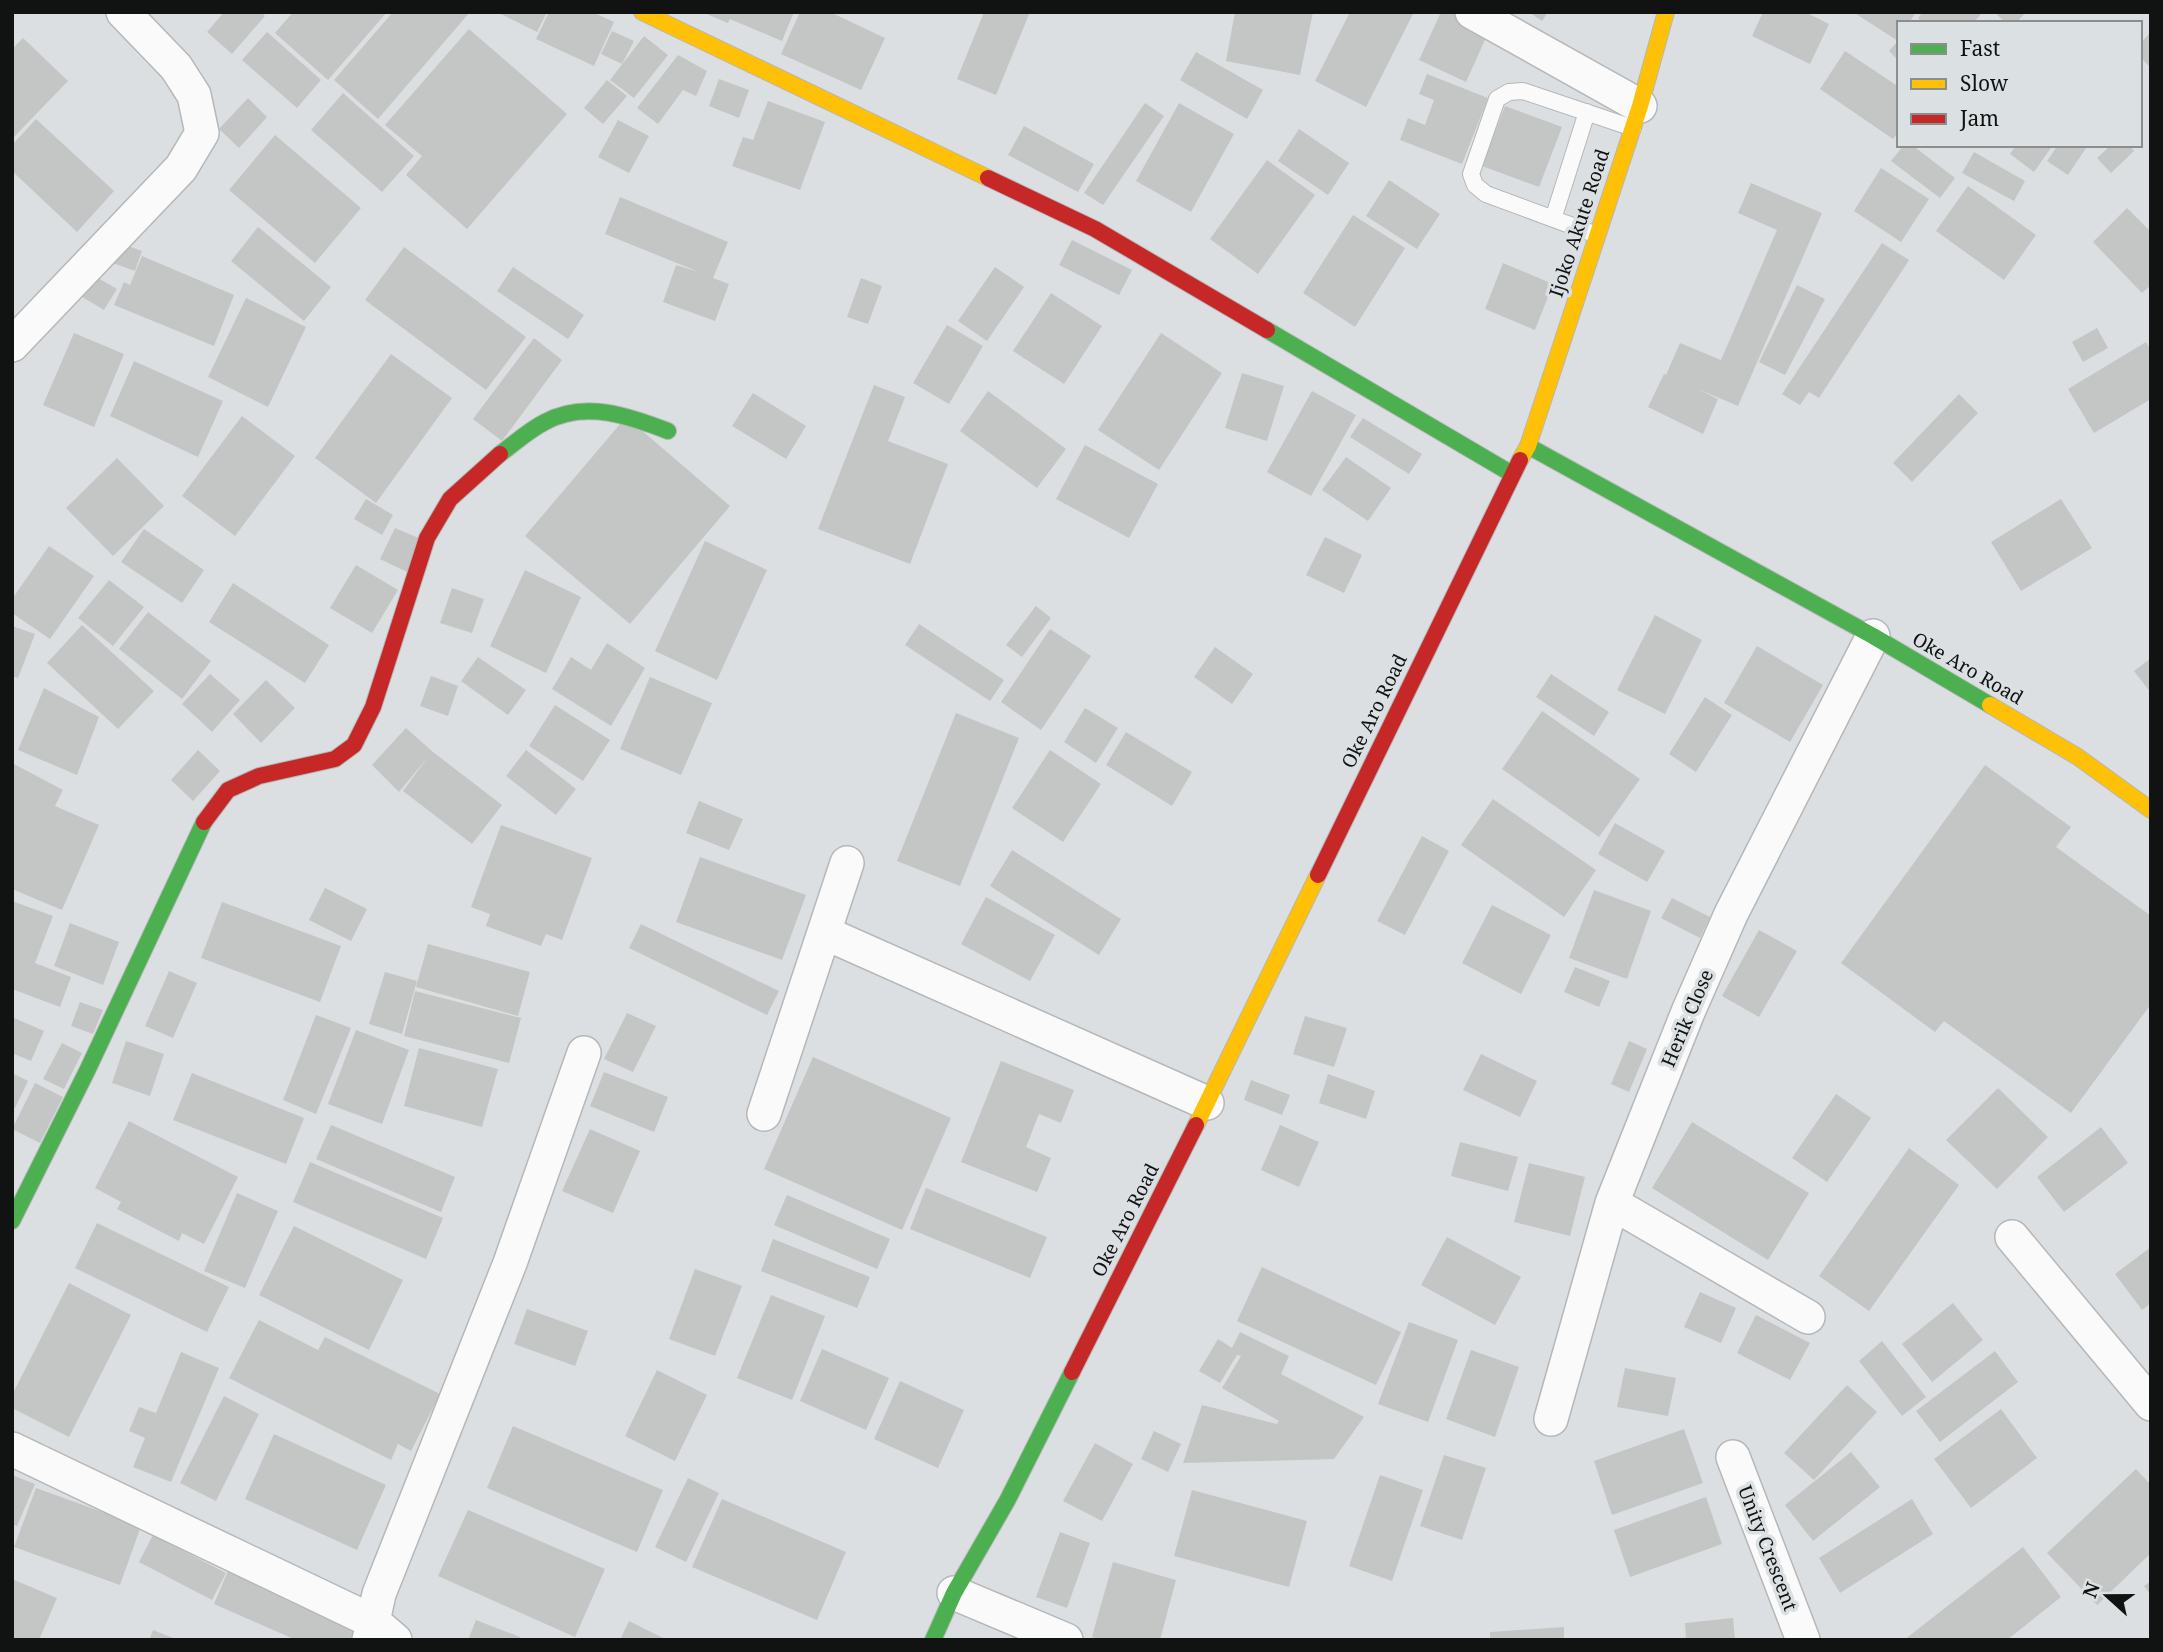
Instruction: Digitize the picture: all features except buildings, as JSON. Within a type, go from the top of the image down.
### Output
[{"type":"main road","points":[[642,12],[1095,229],[1512,474]]},
{"type":"main road","name":"Ijoko Akute Road","points":[[1528,446],[1637,117],[1666,12]]},
{"type":"main road","points":[[12,1221],[206,818],[228,790],[259,776],[335,759],[354,745],[373,707],[427,538],[450,499],[496,457],[546,421],[579,411],[623,414],[668,431]]},
{"type":"main road","name":"Oke Aro Road","points":[[933,1640],[954,1593],[1007,1501],[1207,1103],[1528,446],[1873,636],[2078,757],[2151,810]]},
{"type":"street","points":[[12,345],[181,168],[202,133],[194,95],[176,67],[123,12]]},
{"type":"street","points":[[1472,12],[1637,117]]},
{"type":"street","name":"Herik Close","points":[[1551,1419],[1612,1203],[1688,1012],[1731,914],[1873,636]]},
{"type":"street","points":[[764,1114],[847,863]]},
{"type":"street","points":[[825,933],[1207,1103]]},
{"type":"street","points":[[12,1449],[380,1634],[379,1594],[510,1263],[584,1053]]},
{"type":"street","points":[[1612,1203],[1808,1317]]},
{"type":"street","points":[[2012,1237],[2151,1405]]},
{"type":"street","name":"Unity Crescent","points":[[1733,1457],[1803,1640]]},
{"type":"street","points":[[954,1593],[1066,1640]]},
{"type":"lane","points":[[1597,235],[1486,194],[1475,185],[1471,174],[1497,99],[1502,94],[1523,91],[1587,112],[1637,117]]},
{"type":"lane","points":[[1553,219],[1587,112]]},
{"type":"traffic: fast","points":[[1267,330],[1512,474]]},
{"type":"traffic: fast","points":[[500,454],[539,425],[560,415],[576,412],[591,411],[622,416],[668,431]]},
{"type":"traffic: fast","points":[[1528,446],[1873,636],[1990,705]]},
{"type":"traffic: fast","points":[[12,1221],[87,1071],[204,822]]},
{"type":"traffic: fast","points":[[933,1640],[954,1593],[1007,1501],[1072,1372]]},
{"type":"traffic: slow","points":[[642,12],[988,178]]},
{"type":"traffic: slow","points":[[1520,460],[1528,446],[1640,106],[1666,12]]},
{"type":"traffic: slow","points":[[1990,705],[2078,757],[2151,810]]},
{"type":"traffic: slow","points":[[1196,1125],[1318,875]]},
{"type":"traffic: jam","points":[[988,178],[1095,229],[1267,330]]},
{"type":"traffic: jam","points":[[204,822],[228,790],[259,776],[335,759],[354,745],[373,707],[427,538],[450,499],[500,454]]},
{"type":"traffic: jam","points":[[1318,875],[1520,460]]},
{"type":"traffic: jam","points":[[1072,1372],[1196,1125]]}]
